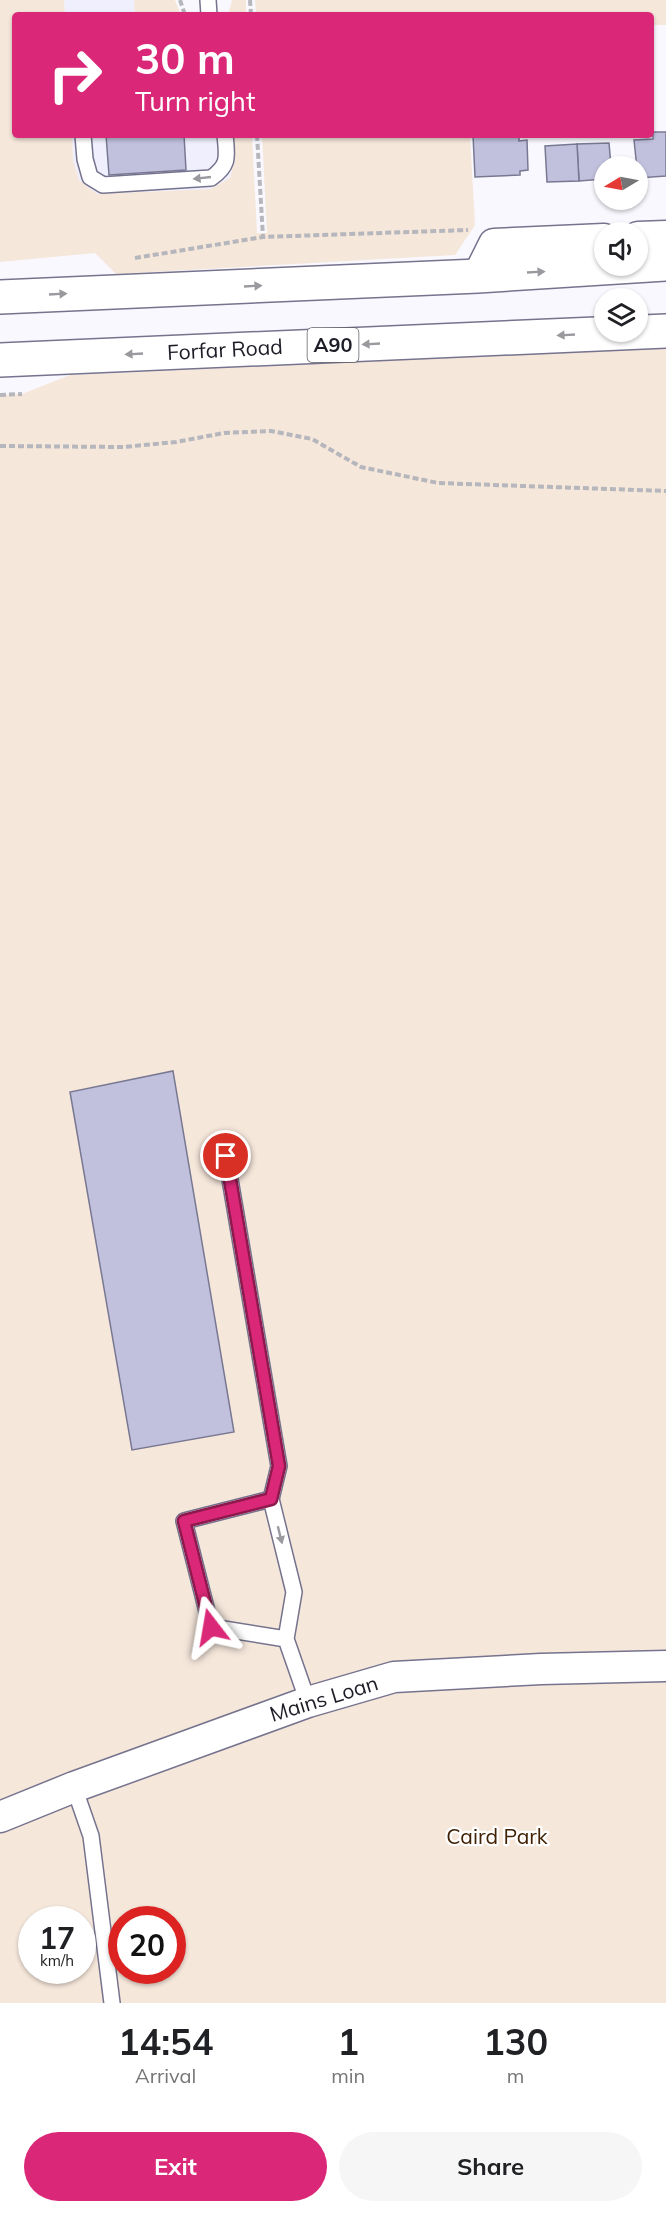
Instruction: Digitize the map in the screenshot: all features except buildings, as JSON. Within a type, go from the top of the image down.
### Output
[{"type":"highway","points":[[0,297],[478,276],[666,264]]},
{"type":"highway","name":"Forfar Road","points":[[0,360],[666,331]]},
{"type":"street","points":[[648,237],[666,236]]},
{"type":"street","points":[[478,276],[494,244],[594,239]]},
{"type":"street","name":"Mains Loan","points":[[0,1817],[75,1787],[308,1702],[394,1677],[541,1669],[666,1666]]},
{"type":"lane","points":[[83,138],[84,159],[90,177],[103,185],[211,178],[222,170],[227,156],[225,138]]},
{"type":"lane","points":[[226,1156],[279,1466],[271,1499],[294,1592],[286,1639],[308,1702]]},
{"type":"lane","points":[[271,1499],[184,1521],[211,1627],[286,1639]]},
{"type":"lane","points":[[75,1787],[91,1836],[112,2003]]},
{"type":"path","points":[[257,138],[263,237]]},
{"type":"path","points":[[131,259],[263,237],[466,229],[494,244]]},
{"type":"path","points":[[0,395],[22,394]]},
{"type":"path","points":[[0,446],[123,447],[176,442],[224,433],[271,431],[312,439],[361,467],[438,483],[666,490]]},
{"type":"shaded area","points":[[64,0],[134,0],[135,12],[65,12]]},
{"type":"shaded area","points":[[72,138],[233,138],[235,158],[230,178],[210,189],[97,194],[79,181],[73,160]]},
{"type":"green space","points":[[0,0],[64,0],[65,12],[12,12],[12,138],[72,138],[73,160],[79,180],[97,194],[210,189],[230,178],[235,158],[233,138],[252,138],[257,233],[267,233],[262,138],[470,138],[475,225],[455,255],[116,274],[95,253],[0,262]]},
{"type":"green space","points":[[134,0],[175,0],[180,12],[135,12]]},
{"type":"green space","points":[[232,0],[246,0],[246,12],[229,12]]},
{"type":"green space","points":[[255,0],[666,0],[666,25],[654,25],[654,12],[256,12]]},
{"type":"green space","name":"Caird Park","points":[[666,348],[666,2003],[0,2003],[0,395],[22,394],[70,375]]},
{"type":"route","points":[[211,1627],[184,1521],[271,1499],[279,1466],[226,1156]]}]
